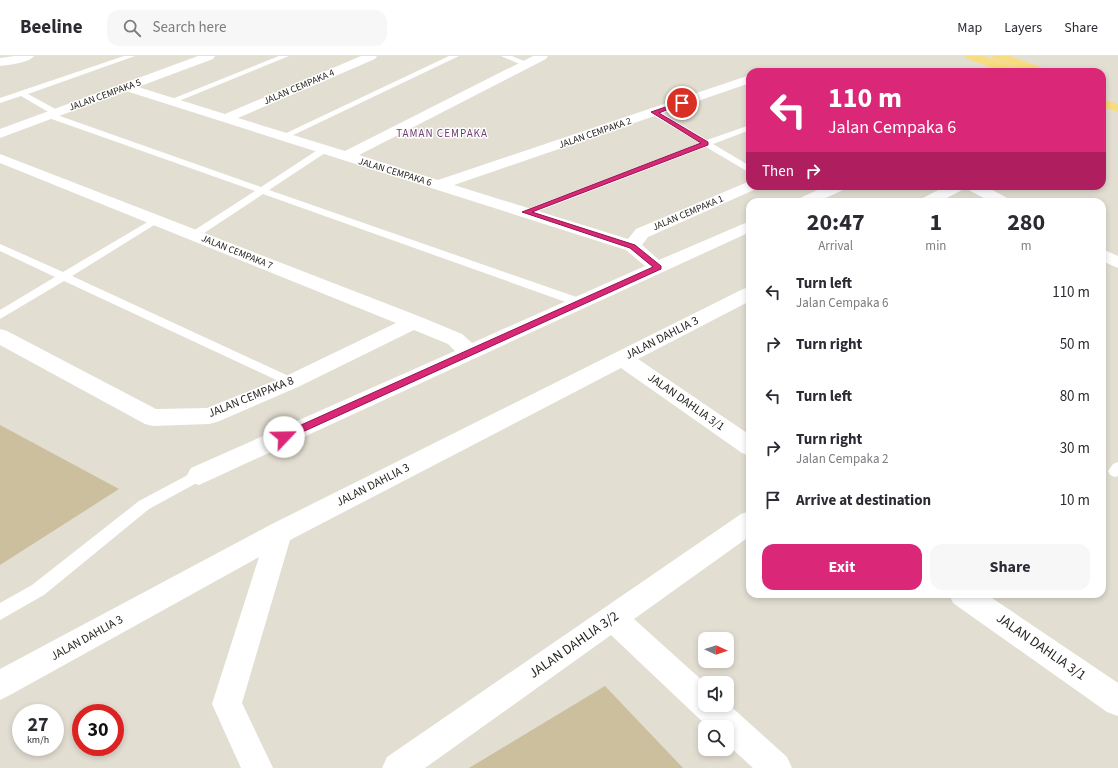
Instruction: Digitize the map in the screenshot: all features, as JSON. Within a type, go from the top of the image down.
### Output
[{"type":"main road","points":[[971,56],[1002,68]]},
{"type":"main road","points":[[998,56],[1032,68]]},
{"type":"street","points":[[0,62],[11,61],[28,56]]},
{"type":"street","name":"JALAN CEMPAKA 5","points":[[0,134],[209,56]]},
{"type":"street","name":"JALAN CEMPAKA 4","points":[[226,118],[371,56]]},
{"type":"street","points":[[347,156],[542,56]]},
{"type":"street","name":"JALAN CEMPAKA 2","points":[[439,185],[746,80]]},
{"type":"street","name":"JALAN CEMPAKA 6","points":[[126,87],[632,246],[658,268]]},
{"type":"street","name":"JALAN CEMPAKA 7","points":[[0,158],[455,338],[469,353]]},
{"type":"street","name":"JALAN CEMPAKA 1","points":[[632,246],[642,233],[746,188]]},
{"type":"street","points":[[813,198],[830,190]]},
{"type":"street","points":[[935,198],[950,190]]},
{"type":"street","points":[[981,190],[996,198]]},
{"type":"street","points":[[199,475],[746,228]]},
{"type":"street","points":[[1106,256],[1118,263]]},
{"type":"street","name":"JALAN DAHLIA 3","points":[[0,685],[279,533],[746,295]]},
{"type":"street","name":"JALAN CEMPAKA 8","points":[[0,336],[153,418],[209,416],[291,382],[414,322]]},
{"type":"street","name":"JALAN DAHLIA 3/1","points":[[622,358],[746,444]]},
{"type":"street","name":"JALAN DAHLIA 3/2","points":[[398,768],[746,525]]},
{"type":"street","points":[[257,768],[227,704],[279,533]]},
{"type":"street","name":"JALAN DAHLIA 3/1","points":[[969,598],[1118,701]]},
{"type":"street","points":[[612,618],[698,697]]},
{"type":"street","points":[[715,712],[776,768]]},
{"type":"lane","points":[[0,102],[131,56]]},
{"type":"lane","points":[[171,101],[286,56]]},
{"type":"lane","points":[[284,136],[455,56]]},
{"type":"lane","points":[[505,56],[527,64]]},
{"type":"lane","points":[[23,94],[52,114],[581,303]]},
{"type":"lane","points":[[654,112],[746,168]]},
{"type":"lane","points":[[526,212],[746,129]]},
{"type":"lane","points":[[194,235],[325,149]]},
{"type":"lane","points":[[0,316],[156,220]]},
{"type":"lane","points":[[0,247],[291,382]]},
{"type":"lane","points":[[0,612],[38,590],[144,505],[199,475]]},
{"type":"shaded area","points":[[0,425],[119,489],[0,565]]},
{"type":"shaded area","points":[[605,686],[683,768],[469,768]]},
{"type":"district","name":"TAMAN CEMPAKA","points":[[442,133]]},
{"type":"route","points":[[284,437],[658,268],[632,246],[526,212],[706,144],[654,112],[682,103]]}]
